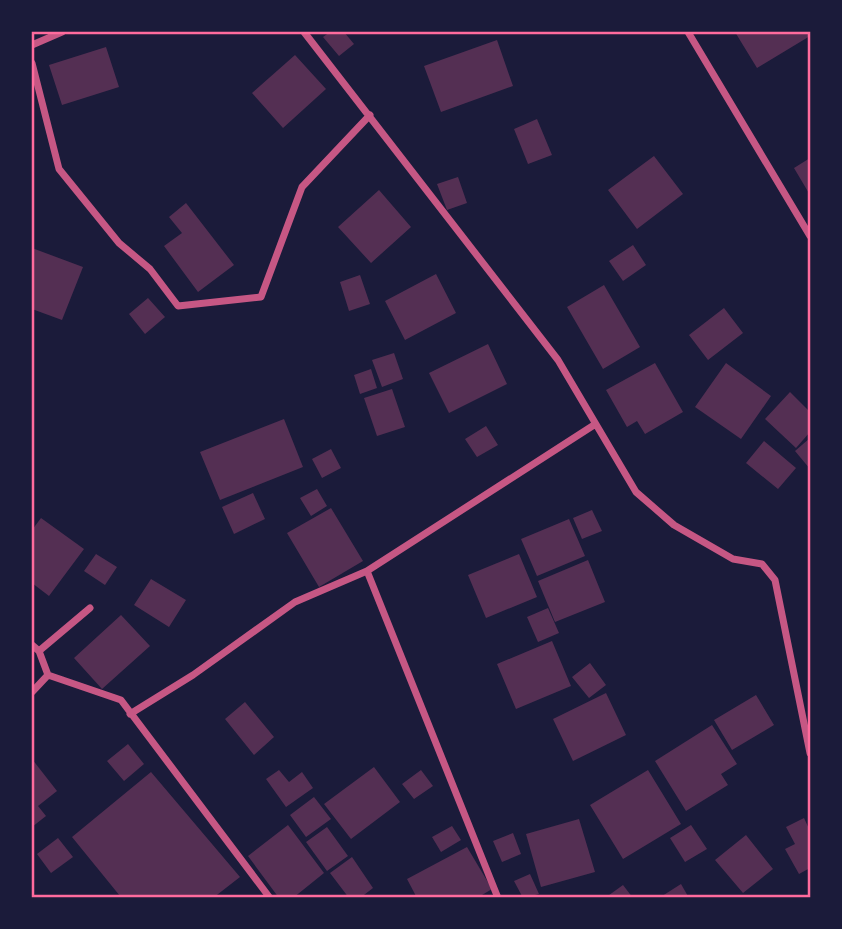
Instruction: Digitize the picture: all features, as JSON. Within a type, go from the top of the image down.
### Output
[{"type":"street","points":[[32,45],[62,32]]},
{"type":"street","points":[[304,32],[558,360],[636,492],[674,525],[733,559],[762,564],[775,580],[810,753]]},
{"type":"street","points":[[688,32],[810,236]]},
{"type":"street","points":[[32,63],[59,169],[119,243],[150,269],[178,306],[261,297],[302,187],[370,115]]},
{"type":"street","points":[[130,714],[193,675],[295,602],[367,571],[594,425]]},
{"type":"street","points":[[367,571],[498,898]]},
{"type":"street","points":[[39,651],[90,608]]},
{"type":"street","points":[[32,646],[39,651],[48,675],[121,701],[270,898]]},
{"type":"street","points":[[32,692],[48,675]]},
{"type":"building","points":[[330,32],[344,32],[354,44],[339,56],[323,37]]},
{"type":"building","points":[[735,32],[810,32],[810,36],[757,68]]},
{"type":"building","points":[[497,40],[513,86],[441,112],[424,66]]},
{"type":"building","points":[[106,47],[119,87],[62,105],[49,65]]},
{"type":"building","points":[[295,55],[326,89],[283,128],[252,93]]},
{"type":"building","points":[[537,119],[552,155],[528,164],[514,129]]},
{"type":"building","points":[[654,156],[683,194],[637,229],[608,190]]},
{"type":"building","points":[[810,158],[810,195],[794,168]]},
{"type":"building","points":[[458,177],[467,203],[447,210],[437,184]]},
{"type":"building","points":[[379,190],[411,227],[371,263],[338,227]]},
{"type":"building","points":[[186,203],[234,265],[198,292],[164,246],[182,233],[169,217]]},
{"type":"building","points":[[633,245],[646,265],[623,281],[609,261]]},
{"type":"building","points":[[32,248],[83,267],[62,320],[32,309]]},
{"type":"building","points":[[436,274],[456,313],[405,340],[385,301]]},
{"type":"building","points":[[360,275],[370,304],[349,311],[340,282]]},
{"type":"building","points":[[604,285],[640,347],[603,369],[567,307]]},
{"type":"building","points":[[148,298],[165,317],[145,334],[129,314]]},
{"type":"building","points":[[724,308],[743,333],[708,360],[689,335]]},
{"type":"building","points":[[488,344],[507,384],[449,413],[429,373]]},
{"type":"building","points":[[394,353],[403,379],[382,387],[372,360]]},
{"type":"building","points":[[655,363],[683,412],[645,434],[637,421],[627,427],[606,390]]},
{"type":"building","points":[[726,363],[771,396],[741,439],[695,407]]},
{"type":"building","points":[[371,369],[377,388],[360,394],[354,375]]},
{"type":"building","points":[[392,389],[405,427],[377,436],[364,398]]},
{"type":"building","points":[[790,392],[810,412],[810,432],[796,448],[765,419]]},
{"type":"building","points":[[284,419],[303,467],[220,500],[200,452]]},
{"type":"building","points":[[486,426],[498,445],[477,457],[465,439]]},
{"type":"building","points":[[810,438],[810,469],[795,451]]},
{"type":"building","points":[[764,441],[796,468],[778,489],[746,463]]},
{"type":"building","points":[[331,449],[341,468],[322,478],[312,459]]},
{"type":"building","points":[[317,489],[327,506],[311,516],[300,498]]},
{"type":"building","points":[[253,493],[265,519],[234,534],[222,507]]},
{"type":"building","points":[[331,508],[363,561],[319,587],[287,533]]},
{"type":"building","points":[[592,510],[602,531],[582,539],[573,518]]},
{"type":"building","points":[[41,518],[84,549],[49,596],[32,583],[32,530]]},
{"type":"building","points":[[569,519],[585,556],[537,576],[521,539]]},
{"type":"building","points":[[96,554],[117,567],[105,585],[84,571]]},
{"type":"building","points":[[519,554],[537,597],[486,618],[468,575]]},
{"type":"building","points":[[588,560],[605,602],[555,622],[538,581]]},
{"type":"building","points":[[151,579],[186,600],[169,627],[134,605]]},
{"type":"building","points":[[548,608],[559,633],[538,642],[527,617]]},
{"type":"building","points":[[121,615],[150,646],[102,689],[74,658]]},
{"type":"building","points":[[552,641],[571,686],[516,709],[497,664]]},
{"type":"building","points":[[590,663],[606,685],[589,698],[572,677]]},
{"type":"building","points":[[606,693],[626,735],[573,761],[553,719]]},
{"type":"building","points":[[756,695],[774,725],[732,750],[714,720]]},
{"type":"building","points":[[245,702],[274,737],[254,755],[225,719]]},
{"type":"building","points":[[712,725],[737,764],[721,774],[728,785],[686,811],[655,761]]},
{"type":"building","points":[[128,744],[144,764],[124,781],[107,761]]},
{"type":"building","points":[[32,759],[57,791],[38,806],[46,816],[32,827]]},
{"type":"building","points":[[374,767],[400,802],[351,839],[324,804]]},
{"type":"building","points":[[279,770],[289,782],[302,772],[313,788],[286,807],[266,779]]},
{"type":"building","points":[[421,770],[433,786],[414,799],[402,784]]},
{"type":"building","points":[[648,770],[681,824],[623,859],[590,805]]},
{"type":"building","points":[[151,772],[240,877],[213,898],[118,898],[120,896],[72,837]]},
{"type":"building","points":[[314,797],[331,819],[306,837],[290,815]]},
{"type":"building","points":[[804,818],[810,831],[810,868],[799,874],[785,849],[795,844],[786,827]]},
{"type":"building","points":[[579,819],[595,872],[541,887],[526,834]]},
{"type":"building","points":[[288,825],[324,873],[293,898],[279,898],[248,856]]},
{"type":"building","points":[[691,825],[707,849],[685,862],[670,838]]},
{"type":"building","points":[[452,826],[461,840],[441,852],[432,837]]},
{"type":"building","points":[[327,827],[348,856],[327,871],[306,842]]},
{"type":"building","points":[[513,833],[521,854],[502,862],[493,841]]},
{"type":"building","points":[[746,835],[773,869],[743,893],[715,860]]},
{"type":"building","points":[[58,838],[73,857],[51,873],[37,854]]},
{"type":"building","points":[[467,847],[492,889],[477,898],[417,898],[407,879]]},
{"type":"building","points":[[352,857],[373,888],[360,898],[349,898],[330,873]]},
{"type":"building","points":[[530,874],[539,894],[523,898],[514,881]]},
{"type":"building","points":[[681,884],[689,898],[659,898]]},
{"type":"building","points":[[623,885],[633,898],[605,898]]}]
